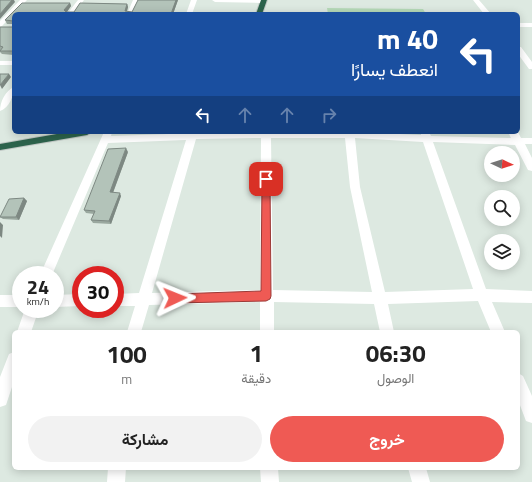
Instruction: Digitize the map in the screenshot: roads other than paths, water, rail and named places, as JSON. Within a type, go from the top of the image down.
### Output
[{"type":"highway","points":[[260,12],[264,1]]},
{"type":"highway","points":[[0,147],[66,134]]},
{"type":"street","points":[[14,12],[24,0]]},
{"type":"street","points":[[72,12],[81,0]]},
{"type":"street","points":[[131,12],[136,0]]},
{"type":"street","points":[[190,12],[194,0]]},
{"type":"street","points":[[215,0],[264,1]]},
{"type":"street","points":[[476,0],[486,12]]},
{"type":"street","points":[[2,26],[12,14]]},
{"type":"street","points":[[520,25],[532,25]]},
{"type":"street","points":[[520,52],[532,67]]},
{"type":"street","points":[[0,63],[12,63]]},
{"type":"street","points":[[0,108],[12,93]]},
{"type":"street","points":[[266,134],[267,330]]},
{"type":"street","points":[[50,266],[107,136],[350,134],[532,141]]},
{"type":"street","points":[[350,134],[355,187],[386,330]]},
{"type":"street","points":[[514,134],[532,167]]},
{"type":"street","points":[[135,330],[192,136]]},
{"type":"street","points":[[426,136],[482,295],[497,330]]},
{"type":"street","points":[[124,300],[266,296],[379,298],[482,295],[532,297]]},
{"type":"street","points":[[0,301],[12,301]]},
{"type":"street","points":[[25,330],[29,318]]},
{"type":"street","points":[[0,399],[12,365]]},
{"type":"street","points":[[520,386],[532,415]]},
{"type":"street","points":[[116,482],[117,470]]},
{"type":"street","points":[[270,470],[270,482]]},
{"type":"street","points":[[417,470],[420,482]]}]
